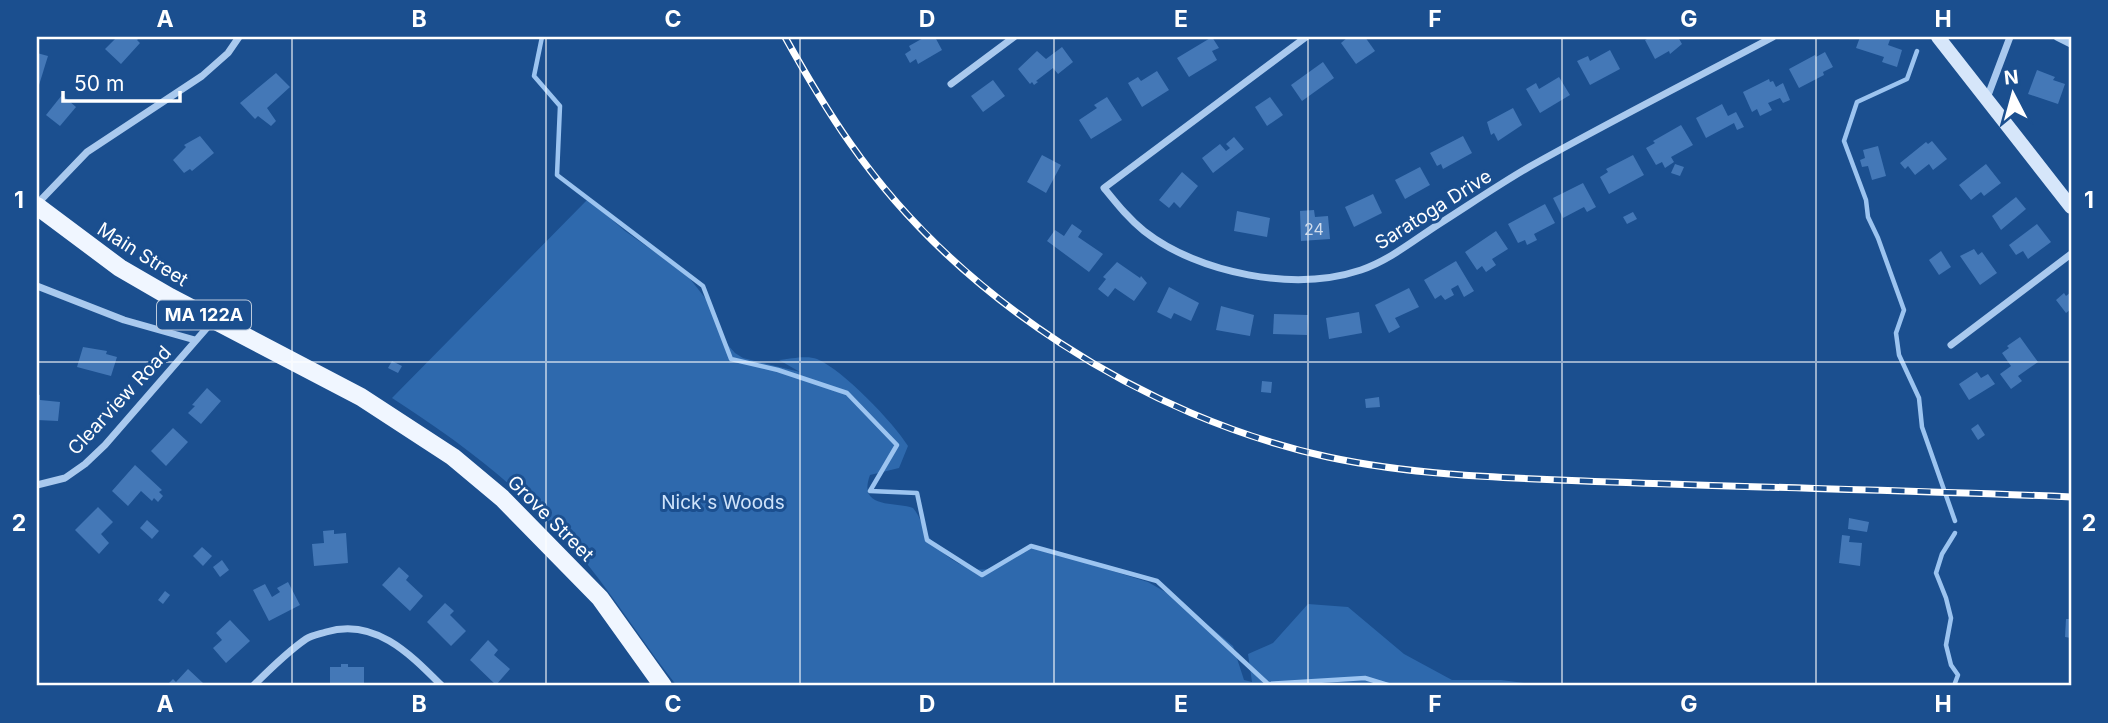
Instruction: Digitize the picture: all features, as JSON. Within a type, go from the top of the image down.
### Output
[{"type":"main road","points":[[1938,37],[2071,207]]},
{"type":"main road","name":"Main Street","points":[[37,205],[120,268],[381,409]]},
{"type":"main road","name":"Grove Street","points":[[381,409],[453,457],[502,498],[600,598],[663,686]]},
{"type":"street","points":[[37,205],[87,152],[202,76],[228,53],[239,37]]},
{"type":"street","points":[[951,84],[1014,37]]},
{"type":"street","name":"Saratoga Drive","points":[[1306,37],[1104,188],[1125,214],[1145,232],[1206,263],[1280,280],[1310,280],[1362,270],[1392,255],[1526,169],[1773,37]]},
{"type":"street","points":[[1987,99],[2010,37]]},
{"type":"street","points":[[2057,37],[2071,44]]},
{"type":"street","points":[[1951,345],[2071,254]]},
{"type":"street","points":[[37,286],[124,320],[195,340]]},
{"type":"street","name":"Clearview Road","points":[[37,485],[65,478],[85,464],[105,445],[214,320]]},
{"type":"street","points":[[253,686],[308,637],[334,629],[350,628],[373,632],[387,638],[415,658],[442,686]]},
{"type":"green space","name":"Nick's Woods","points":[[588,199],[625,231],[687,275],[713,308],[726,343],[735,353],[743,358],[800,372],[779,360],[803,357],[817,359],[840,374],[867,398],[908,446],[899,468],[870,475],[867,486],[869,494],[880,502],[913,508],[935,544],[958,563],[985,569],[1001,564],[1017,551],[1038,548],[1148,582],[1174,597],[1233,646],[1244,680],[1252,682],[1248,654],[1273,643],[1308,604],[1348,607],[1404,654],[1452,680],[1501,680],[1547,686],[677,686],[588,565],[544,516],[472,454],[392,398]]},
{"type":"building","points":[[117,37],[140,37],[137,40],[140,43],[121,64],[105,49]]},
{"type":"building","points":[[925,37],[935,37],[942,50],[918,64],[916,59],[910,63],[905,54],[911,50],[909,46]]},
{"type":"building","points":[[1212,37],[1219,48],[1212,51],[1217,60],[1189,77],[1177,58]]},
{"type":"building","points":[[1348,37],[1365,37],[1375,51],[1356,64],[1341,43]]},
{"type":"building","points":[[1651,37],[1678,37],[1682,44],[1670,54],[1669,51],[1655,59],[1645,40]]},
{"type":"building","points":[[1860,37],[1891,37],[1888,45],[1902,50],[1897,67],[1882,62],[1884,57],[1856,48]]},
{"type":"building","points":[[1062,47],[1073,62],[1058,74],[1053,68],[1034,85],[1032,82],[1030,84],[1018,69],[1037,51],[1046,59]]},
{"type":"building","points":[[1610,50],[1620,69],[1590,85],[1577,61],[1588,56],[1590,61]]},
{"type":"building","points":[[1825,52],[1833,67],[1799,88],[1789,69]]},
{"type":"building","points":[[37,53],[48,56],[39,85],[37,84]]},
{"type":"building","points":[[1323,62],[1334,78],[1302,101],[1291,85]]},
{"type":"building","points":[[2037,70],[2065,84],[2058,104],[2028,94]]},
{"type":"building","points":[[1157,71],[1169,90],[1142,107],[1128,83],[1138,77],[1141,81]]},
{"type":"building","points":[[276,73],[290,87],[267,108],[276,121],[271,126],[258,116],[255,119],[240,103]]},
{"type":"building","points":[[1559,77],[1570,95],[1540,113],[1526,89],[1536,83],[1539,89]]},
{"type":"building","points":[[1769,79],[1776,87],[1783,83],[1790,100],[1783,103],[1780,98],[1768,103],[1772,110],[1760,116],[1757,109],[1752,112],[1743,92]]},
{"type":"building","points":[[993,80],[1005,96],[983,112],[971,96]]},
{"type":"building","points":[[62,95],[76,107],[60,126],[46,115]]},
{"type":"building","points":[[1107,97],[1122,120],[1091,139],[1079,120],[1097,108],[1094,105]]},
{"type":"building","points":[[1270,97],[1283,115],[1267,126],[1255,107]]},
{"type":"building","points":[[1722,104],[1728,116],[1736,112],[1744,127],[1737,130],[1734,123],[1706,138],[1696,118]]},
{"type":"building","points":[[1513,108],[1522,125],[1498,141],[1494,133],[1491,135],[1487,122]]},
{"type":"building","points":[[1681,125],[1693,145],[1671,157],[1674,162],[1665,168],[1662,162],[1656,165],[1646,148]]},
{"type":"building","points":[[200,136],[214,153],[192,171],[190,169],[184,173],[173,160],[186,147],[184,145]]},
{"type":"building","points":[[1463,136],[1472,153],[1443,169],[1441,164],[1437,166],[1430,153]]},
{"type":"building","points":[[1234,137],[1244,149],[1213,173],[1202,158],[1220,144],[1226,151],[1230,148],[1226,144]]},
{"type":"building","points":[[1932,141],[1947,159],[1933,170],[1929,164],[1915,175],[1908,166],[1905,169],[1900,163],[1926,142],[1928,144]]},
{"type":"building","points":[[1878,146],[1886,176],[1872,180],[1868,166],[1862,167],[1860,160],[1865,158],[1863,150]]},
{"type":"building","points":[[1042,155],[1061,165],[1046,193],[1027,182]]},
{"type":"building","points":[[1633,155],[1644,175],[1609,194],[1600,177],[1608,172],[1606,169]]},
{"type":"building","points":[[1675,164],[1684,167],[1680,176],[1671,173]]},
{"type":"building","points":[[1986,164],[2001,183],[1984,196],[1981,192],[1971,200],[1959,185]]},
{"type":"building","points":[[1420,167],[1430,185],[1405,199],[1395,180]]},
{"type":"building","points":[[1182,172],[1198,186],[1180,208],[1174,202],[1169,208],[1159,200]]},
{"type":"building","points":[[1583,183],[1596,207],[1587,212],[1584,207],[1563,218],[1553,198]]},
{"type":"building","points":[[1373,194],[1382,213],[1354,227],[1345,207]]},
{"type":"building","points":[[2016,197],[2026,209],[2001,230],[1992,216]]},
{"type":"building","points":[[1545,204],[1555,223],[1534,234],[1537,240],[1527,245],[1525,240],[1518,243],[1508,224]]},
{"type":"building","points":[[1314,210],[1315,217],[1328,216],[1330,239],[1301,241],[1300,211]]},
{"type":"building","points":[[1237,211],[1270,218],[1267,237],[1234,231]]},
{"type":"building","points":[[1633,212],[1637,219],[1627,224],[1623,217]]},
{"type":"building","points":[[1072,224],[1082,231],[1078,237],[1103,254],[1089,272],[1047,241],[1055,230],[1064,236]]},
{"type":"building","points":[[2037,224],[2051,242],[2028,259],[2023,251],[2016,255],[2009,245]]},
{"type":"building","points":[[1496,231],[1508,249],[1492,259],[1496,265],[1486,272],[1482,266],[1477,270],[1465,252]]},
{"type":"building","points":[[1974,249],[1978,255],[1982,252],[1997,273],[1980,285],[1960,256]]},
{"type":"building","points":[[1941,251],[1951,267],[1939,275],[1929,260]]},
{"type":"building","points":[[1456,261],[1474,291],[1464,297],[1458,285],[1451,289],[1454,295],[1445,300],[1441,295],[1435,299],[1424,280]]},
{"type":"building","points":[[1117,262],[1140,278],[1141,276],[1147,283],[1134,301],[1115,288],[1108,297],[1098,289],[1106,279],[1103,277]]},
{"type":"building","points":[[1169,287],[1199,303],[1191,321],[1174,313],[1171,319],[1157,312]]},
{"type":"building","points":[[1409,288],[1419,307],[1395,318],[1400,327],[1389,333],[1375,305]]},
{"type":"building","points":[[2071,292],[2071,309],[2066,313],[2056,300],[2064,293],[2066,296]]},
{"type":"building","points":[[1221,306],[1254,315],[1250,336],[1216,330]]},
{"type":"building","points":[[1359,312],[1362,333],[1329,339],[1326,318]]},
{"type":"building","points":[[1274,314],[1308,315],[1307,335],[1273,334]]},
{"type":"building","points":[[2020,337],[2038,362],[2018,376],[2022,381],[2011,389],[2000,374],[2011,366],[2002,353]]},
{"type":"building","points":[[83,347],[107,351],[106,354],[117,357],[111,376],[77,367]]},
{"type":"building","points":[[392,361],[402,366],[398,373],[388,368]]},
{"type":"building","points":[[1977,372],[1981,378],[1988,374],[1995,384],[1969,400],[1959,384]]},
{"type":"building","points":[[1262,381],[1272,382],[1271,393],[1261,392]]},
{"type":"building","points":[[207,388],[221,401],[201,424],[188,413]]},
{"type":"building","points":[[37,394],[40,395],[40,400],[60,402],[58,421],[37,420]]},
{"type":"building","points":[[1379,397],[1380,407],[1366,408],[1365,399]]},
{"type":"building","points":[[1978,424],[1985,435],[1978,440],[1971,429]]},
{"type":"building","points":[[173,428],[188,442],[166,466],[151,451]]},
{"type":"building","points":[[135,465],[162,490],[159,492],[163,496],[158,502],[154,498],[152,501],[141,491],[128,506],[112,491]]},
{"type":"building","points":[[98,507],[113,522],[101,534],[109,543],[99,554],[75,530]]},
{"type":"building","points":[[1849,518],[1869,522],[1867,532],[1848,529]]},
{"type":"building","points":[[147,520],[159,531],[152,539],[140,528]]},
{"type":"building","points":[[334,530],[334,534],[346,533],[348,563],[314,566],[312,544],[324,543],[323,531]]},
{"type":"building","points":[[1842,535],[1850,536],[1849,542],[1862,543],[1860,566],[1839,563]]},
{"type":"building","points":[[202,547],[212,556],[203,566],[193,556]]},
{"type":"building","points":[[222,560],[229,570],[220,577],[213,567]]},
{"type":"building","points":[[399,567],[409,576],[406,580],[423,596],[410,611],[382,585]]},
{"type":"building","points":[[288,582],[300,605],[269,621],[253,590],[265,584],[272,597],[280,592],[277,588]]},
{"type":"building","points":[[165,591],[170,595],[163,604],[158,600]]},
{"type":"building","points":[[445,603],[454,611],[450,615],[466,631],[451,646],[427,622]]},
{"type":"building","points":[[2066,619],[2071,619],[2071,638],[2065,637]]},
{"type":"building","points":[[230,620],[250,641],[226,663],[213,648],[222,640],[216,633]]},
{"type":"building","points":[[488,640],[498,650],[494,655],[510,669],[496,685],[470,660]]},
{"type":"building","points":[[341,664],[364,667],[364,686],[330,686],[330,667],[341,667]]},
{"type":"building","points":[[188,669],[203,683],[201,686],[166,686],[173,679],[176,682]]},
{"type":"waterway","points":[[542,37],[534,76],[560,106],[557,175],[703,286],[731,359],[778,370],[847,393],[897,445],[870,491],[917,493],[927,540],[982,575],[1031,546],[1157,581],[1268,684],[1365,678],[1391,686]]},
{"type":"waterway","points":[[1917,51],[1907,79],[1857,102],[1844,141],[1866,200],[1868,217],[1904,310],[1896,333],[1899,355],[1919,398],[1922,427],[1955,521]]},
{"type":"waterway","points":[[1955,533],[1942,554],[1936,573],[1951,618],[1946,645],[1951,665],[1958,675],[1956,686]]},
{"type":"railway","points":[[785,37],[841,130],[894,199],[944,252],[1000,300],[1060,343],[1124,381],[1191,413],[1259,438],[1363,464],[1469,476],[2071,497]]}]
